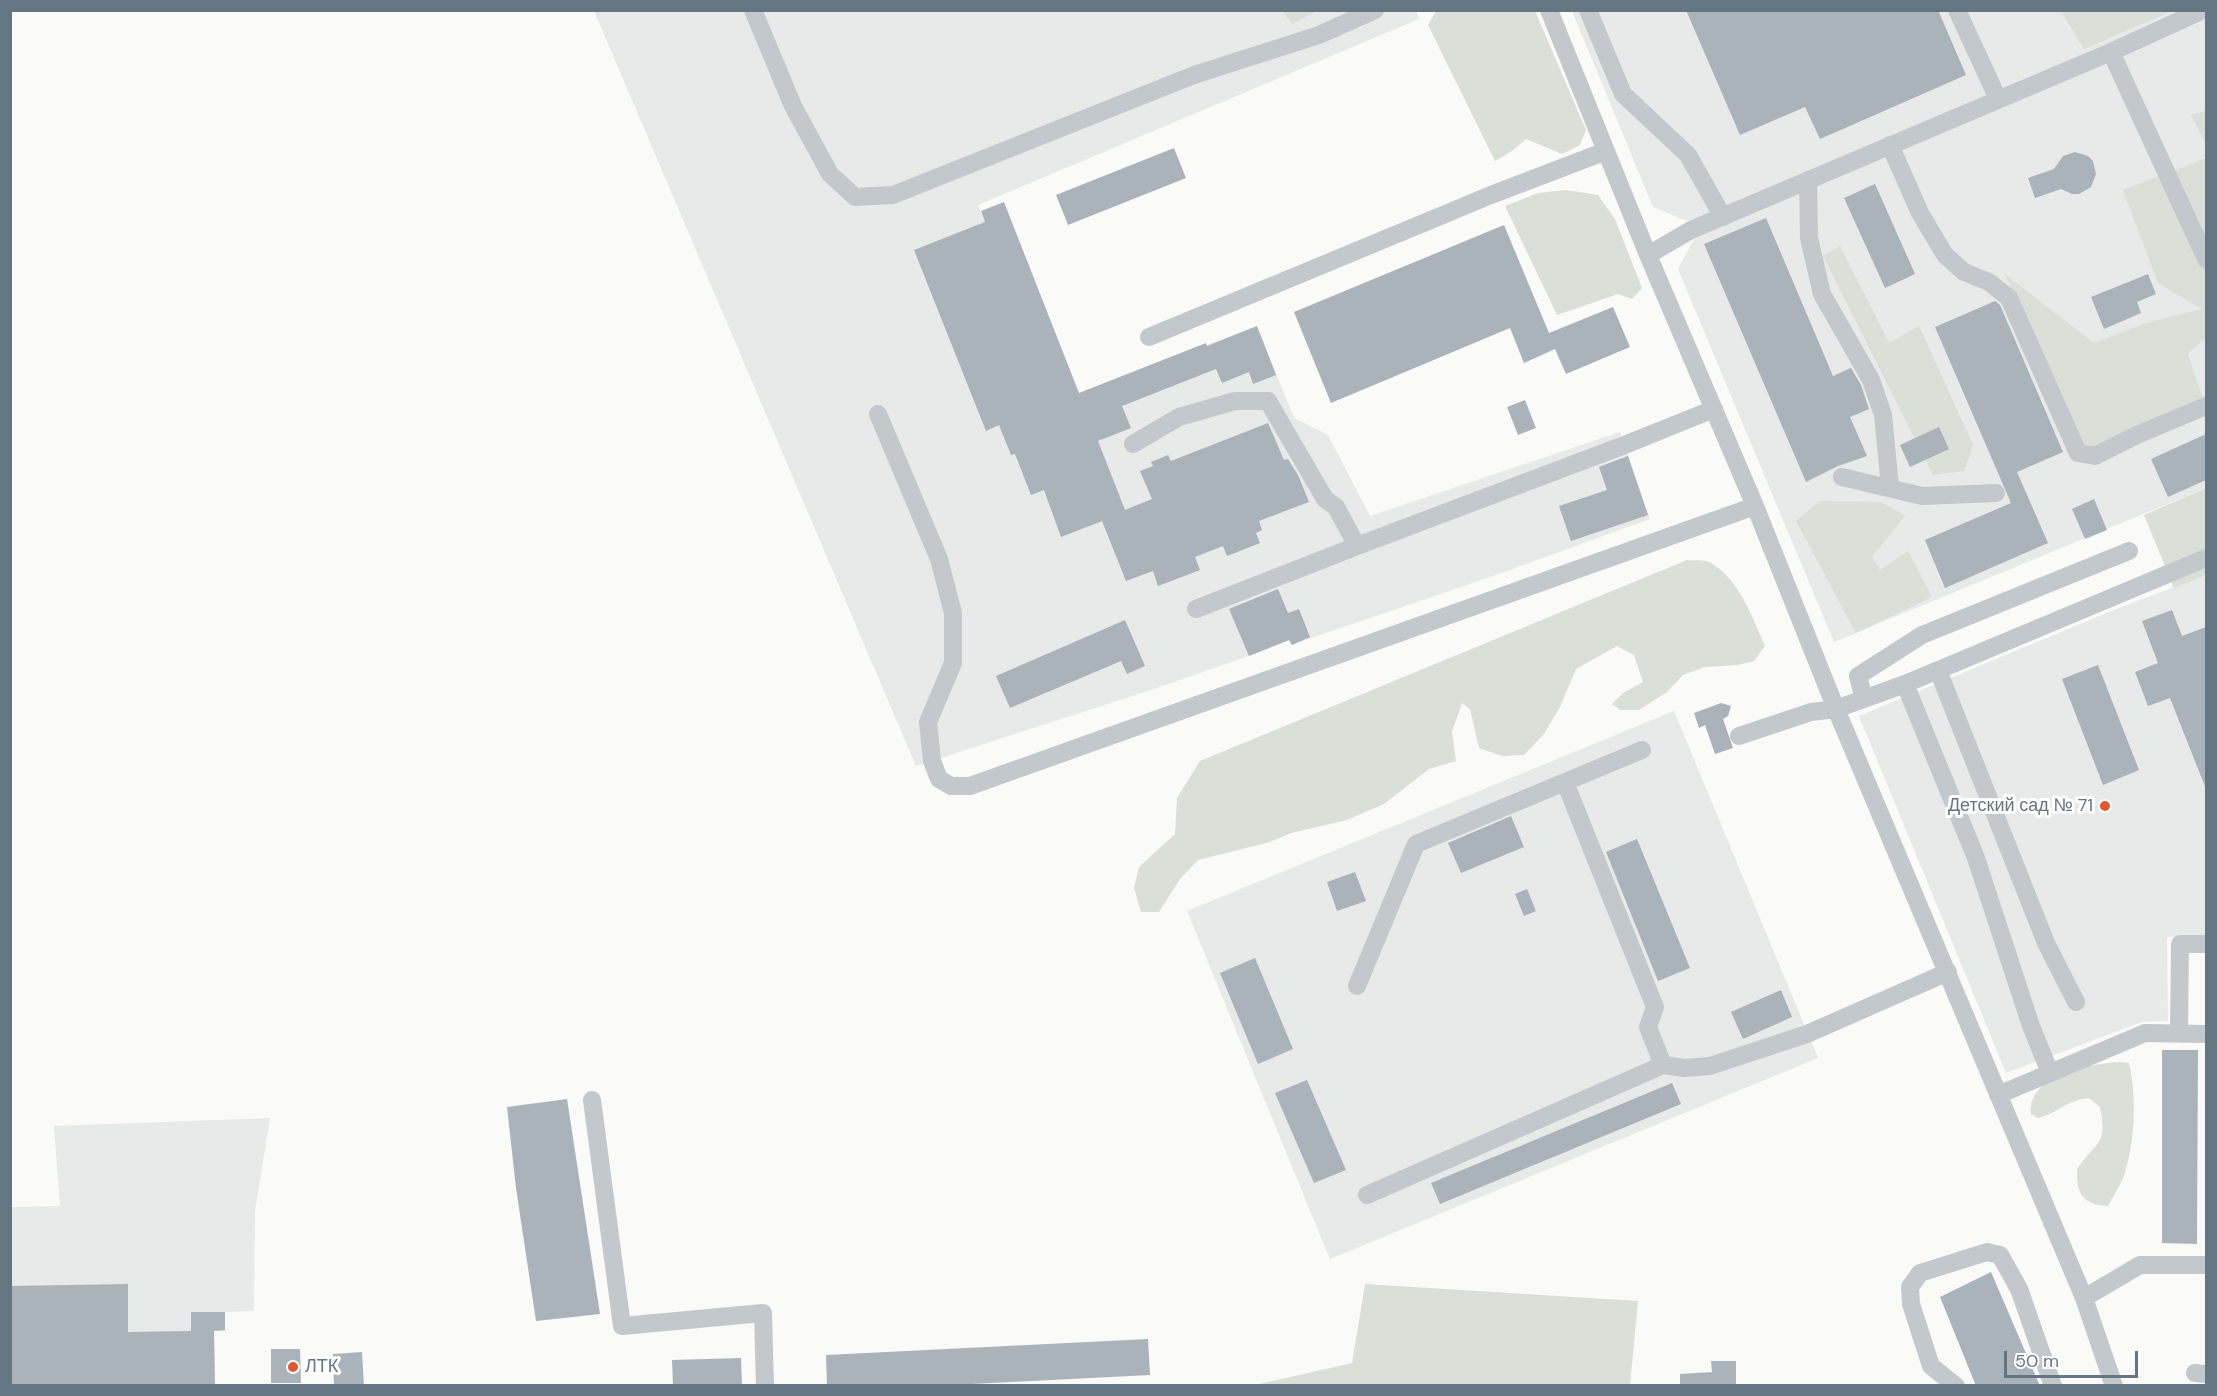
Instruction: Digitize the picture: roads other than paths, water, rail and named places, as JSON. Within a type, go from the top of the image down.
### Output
[{"type":"street","points":[[753,10],[793,106],[830,174],[855,197],[893,195],[1194,75],[1319,35],[1375,10]]},
{"type":"street","points":[[1549,10],[1648,255],[1755,506],[1836,709],[2084,1298],[2114,1386]]},
{"type":"street","points":[[1588,10],[1623,94],[1688,155],[1724,217]]},
{"type":"street","points":[[1957,10],[1998,99]]},
{"type":"street","points":[[1648,255],[1691,230],[2111,52],[2203,10]]},
{"type":"street","points":[[2111,52],[2206,259]]},
{"type":"street","points":[[1890,145],[1920,213],[1945,255],[1964,272],[1989,282],[2009,298],[2078,453],[2095,456],[2137,435],[2206,406]]},
{"type":"street","points":[[1149,337],[1491,195],[1606,151]]},
{"type":"street","points":[[1809,180],[1809,238],[1822,294],[1871,380],[1883,416],[1890,487]]},
{"type":"street","points":[[1133,444],[1179,417],[1235,401],[1268,401],[1325,500],[1336,507],[1357,546]]},
{"type":"street","points":[[1196,609],[1622,446],[1714,408]]},
{"type":"street","points":[[878,414],[939,559],[953,613],[953,663],[928,722],[932,761],[939,779],[951,786],[970,786],[1755,506]]},
{"type":"street","points":[[1842,477],[1922,496],[1996,493]]},
{"type":"street","points":[[1864,699],[1858,676],[1922,635],[2129,551]]},
{"type":"street","points":[[1739,736],[1811,712],[1836,709],[1905,684],[2206,558]]},
{"type":"street","points":[[1938,670],[2046,943],[2076,1002]]},
{"type":"street","points":[[1905,684],[1976,858],[2031,1026],[2050,1073]]},
{"type":"street","points":[[1357,986],[1416,844],[1642,750]]},
{"type":"street","points":[[1565,782],[1655,1007],[1648,1027],[1663,1065]]},
{"type":"street","points":[[2180,1033],[2180,944],[2206,944]]},
{"type":"street","points":[[1367,1195],[1663,1065],[1683,1068],[1710,1066],[1808,1034],[1948,972]]},
{"type":"street","points":[[1998,1095],[2145,1033],[2206,1034]]},
{"type":"street","points":[[592,1100],[622,1326],[763,1313],[765,1386]]},
{"type":"street","points":[[1956,1386],[1931,1366],[1911,1304],[1910,1287],[1920,1273],[1987,1252],[2000,1255],[2019,1289],[2053,1386]]},
{"type":"street","points":[[2084,1298],[2139,1265],[2206,1265]]},
{"type":"place","name":"Детский сад № 71","points":[[2105,806]]},
{"type":"place","name":"ЛТК","points":[[293,1367]]}]
